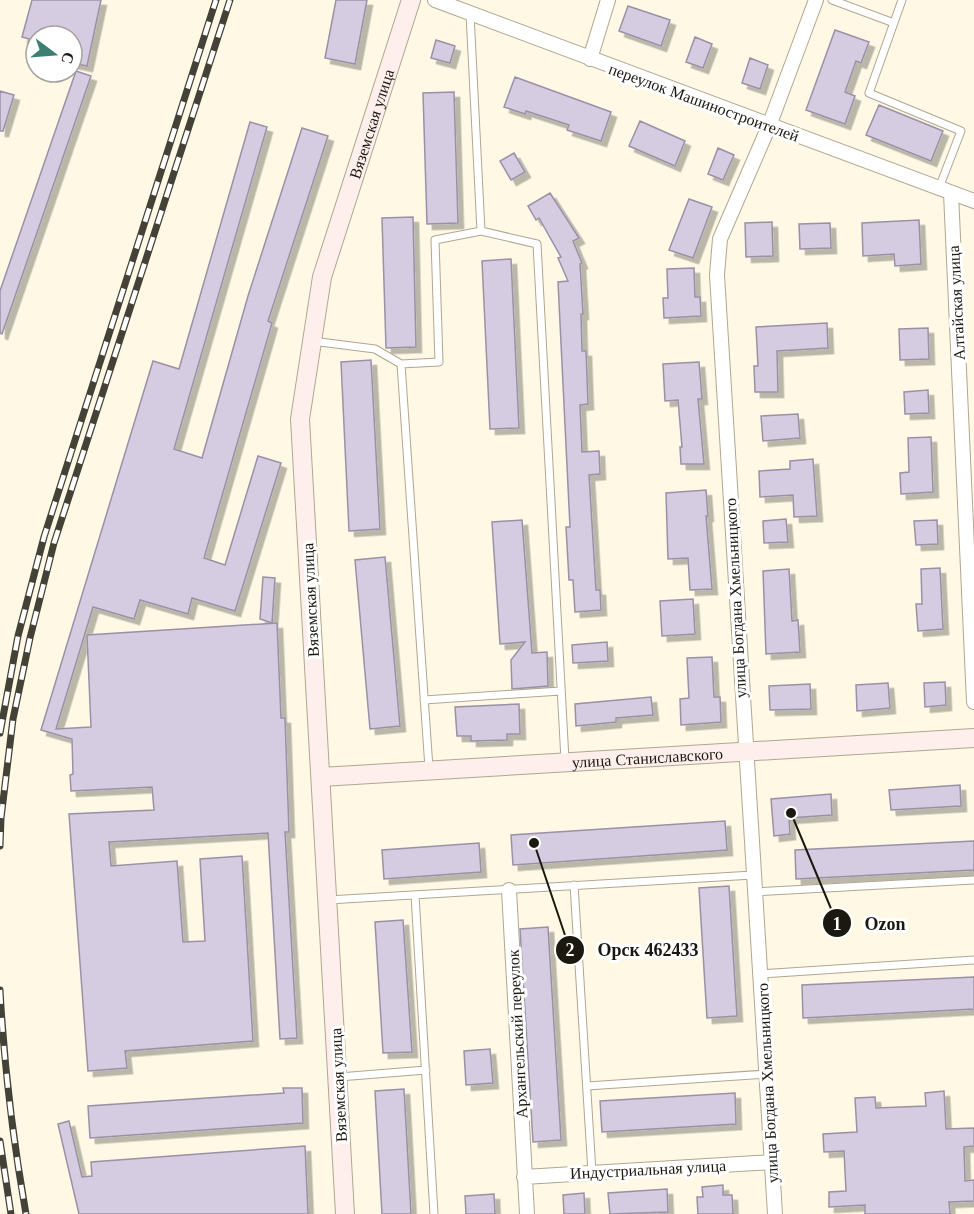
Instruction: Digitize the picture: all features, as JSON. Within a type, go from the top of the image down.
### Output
[{"type":"main road","name":"Вяземская улица","points":[[345,1214],[300,419],[322,277],[411,0]]},
{"type":"main road","name":"улица Станиславского","points":[[321,777],[974,738]]},
{"type":"street","name":"переулок Машиностроителей","points":[[435,0],[974,201]]},
{"type":"street","points":[[590,59],[609,0]]},
{"type":"street","name":"улица Богдана Хмельницкого","points":[[775,1214],[744,752],[717,275],[720,239],[769,126],[816,0]]},
{"type":"street","name":"Алтайская улица","points":[[945,190],[974,702]]},
{"type":"street","name":"Архангельский переулок","points":[[509,890],[527,1214]]},
{"type":"street","name":"Индустриальная улица","points":[[524,1177],[771,1162]]},
{"type":"lane","points":[[832,0],[894,23]]},
{"type":"lane","points":[[902,0],[869,93],[961,131],[945,190]]},
{"type":"lane","points":[[470,14],[481,231]]},
{"type":"lane","points":[[312,341],[375,349],[401,364],[439,362],[435,240],[481,231],[537,244],[565,763]]},
{"type":"lane","points":[[401,364],[429,771]]},
{"type":"lane","points":[[424,700],[561,691]]},
{"type":"lane","points":[[328,900],[754,875]]},
{"type":"lane","points":[[755,892],[974,880]]},
{"type":"lane","points":[[573,885],[592,1172]]},
{"type":"lane","points":[[416,895],[434,1214]]},
{"type":"lane","points":[[760,974],[974,960]]},
{"type":"lane","points":[[337,1077],[426,1070]]},
{"type":"lane","points":[[587,1086],[766,1074]]},
{"type":"building","points":[[32,0],[101,0],[87,66],[84,65],[84,24],[26,24]]},
{"type":"building","points":[[336,0],[367,0],[355,64],[325,58]]},
{"type":"building","points":[[628,6],[670,20],[661,46],[619,31]]},
{"type":"building","points":[[835,30],[869,42],[861,63],[856,61],[845,92],[855,96],[845,124],[806,110]]},
{"type":"building","points":[[695,37],[712,44],[703,68],[686,62]]},
{"type":"building","points":[[436,40],[455,46],[450,63],[431,58]]},
{"type":"building","points":[[750,58],[768,65],[760,89],[742,83]]},
{"type":"building","points":[[84,74],[91,76],[2,334],[0,333],[0,291],[72,84],[84,84]]},
{"type":"building","points":[[515,77],[611,112],[601,141],[567,130],[569,125],[526,111],[525,114],[504,107]]},
{"type":"building","points":[[0,91],[14,95],[3,131],[0,131]]},
{"type":"building","points":[[454,92],[458,223],[427,224],[423,93]]},
{"type":"building","points":[[879,105],[943,131],[931,161],[866,135]]},
{"type":"building","points":[[640,121],[685,141],[675,166],[629,146]]},
{"type":"building","points":[[250,122],[267,127],[174,449],[202,458],[248,296],[302,128],[328,136],[268,321],[272,323],[204,558],[225,565],[258,456],[281,463],[235,611],[192,598],[188,614],[140,600],[134,619],[93,607],[56,729],[91,727],[87,635],[277,623],[281,718],[285,718],[289,832],[285,832],[297,1038],[280,1039],[268,833],[109,842],[111,866],[177,861],[183,942],[205,941],[200,859],[242,856],[253,1041],[125,1051],[127,1068],[88,1071],[69,814],[154,810],[152,787],[71,791],[72,739],[41,730],[153,361],[179,369]]},
{"type":"building","points":[[718,148],[734,155],[723,180],[708,174]]},
{"type":"building","points":[[514,153],[525,172],[511,180],[500,161]]},
{"type":"building","points":[[550,193],[579,238],[573,241],[582,263],[580,264],[583,314],[581,314],[582,351],[586,351],[588,404],[580,405],[582,452],[599,451],[600,474],[589,475],[596,590],[600,590],[601,610],[575,612],[573,580],[569,580],[566,527],[570,527],[558,282],[568,281],[558,258],[561,257],[539,218],[536,220],[528,206]]},
{"type":"building","points":[[689,199],[712,207],[693,258],[669,250]]},
{"type":"building","points":[[413,217],[416,347],[386,348],[382,218]]},
{"type":"building","points":[[919,220],[921,264],[895,266],[894,254],[863,256],[862,223]]},
{"type":"building","points":[[772,222],[773,256],[746,257],[745,223]]},
{"type":"building","points":[[830,223],[831,248],[800,249],[799,224]]},
{"type":"building","points":[[511,259],[519,428],[490,429],[482,261]]},
{"type":"building","points":[[694,268],[695,297],[700,297],[701,316],[664,318],[663,298],[668,298],[667,269]]},
{"type":"building","points":[[827,323],[828,348],[777,351],[778,392],[755,392],[754,366],[758,366],[756,327]]},
{"type":"building","points":[[928,328],[929,359],[900,360],[899,329]]},
{"type":"building","points":[[371,360],[380,529],[349,531],[341,362]]},
{"type":"building","points":[[699,362],[702,399],[698,399],[704,464],[681,464],[678,400],[665,401],[663,364]]},
{"type":"building","points":[[928,390],[929,413],[905,414],[904,392]]},
{"type":"building","points":[[798,414],[800,438],[763,441],[761,416]]},
{"type":"building","points":[[931,437],[933,492],[901,494],[900,473],[909,472],[908,438]]},
{"type":"building","points":[[813,459],[817,516],[794,517],[793,495],[760,497],[759,471],[790,469],[790,461]]},
{"type":"building","points":[[706,490],[712,589],[690,590],[688,558],[668,559],[666,493]]},
{"type":"building","points":[[786,519],[788,542],[764,543],[763,521]]},
{"type":"building","points":[[522,520],[532,653],[547,652],[548,686],[512,689],[511,660],[525,642],[500,644],[492,522]]},
{"type":"building","points":[[937,520],[938,544],[916,545],[914,521]]},
{"type":"building","points":[[385,557],[400,726],[370,729],[355,560]]},
{"type":"building","points":[[940,568],[943,629],[918,631],[916,604],[922,604],[921,569]]},
{"type":"building","points":[[789,569],[792,621],[798,620],[800,652],[766,654],[763,571]]},
{"type":"building","points":[[263,577],[275,578],[272,623],[260,619]]},
{"type":"building","points":[[693,599],[695,634],[662,636],[660,601]]},
{"type":"building","points":[[607,642],[608,661],[573,663],[572,645]]},
{"type":"building","points":[[712,657],[714,697],[720,697],[721,722],[681,725],[680,699],[689,698],[687,658]]},
{"type":"building","points":[[945,682],[946,705],[925,707],[924,683]]},
{"type":"building","points":[[888,683],[890,708],[857,711],[856,685]]},
{"type":"building","points":[[810,684],[811,709],[770,710],[769,686]]},
{"type":"building","points":[[651,697],[653,715],[616,718],[616,722],[576,726],[575,704]]},
{"type":"building","points":[[519,704],[520,734],[507,734],[507,740],[471,741],[471,736],[457,736],[455,707]]},
{"type":"building","points":[[960,785],[961,806],[891,810],[889,790]]},
{"type":"building","points":[[831,794],[832,815],[789,818],[790,834],[774,836],[771,799]]},
{"type":"building","points":[[725,821],[727,850],[513,865],[511,835]]},
{"type":"building","points":[[974,841],[974,870],[796,879],[795,850]]},
{"type":"building","points":[[479,843],[481,872],[384,879],[382,850]]},
{"type":"building","points":[[729,886],[737,1016],[707,1018],[699,888]]},
{"type":"building","points":[[403,920],[412,1052],[383,1053],[375,922]]},
{"type":"building","points":[[548,927],[561,1140],[533,1142],[520,929]]},
{"type":"building","points":[[974,977],[974,1009],[803,1018],[802,985]]},
{"type":"building","points":[[490,1049],[493,1083],[466,1085],[464,1051]]},
{"type":"building","points":[[283,1088],[302,1088],[303,1123],[90,1138],[88,1106],[284,1093]]},
{"type":"building","points":[[404,1089],[411,1214],[382,1214],[375,1091]]},
{"type":"building","points":[[944,1091],[946,1129],[974,1128],[974,1146],[964,1147],[965,1181],[974,1180],[974,1201],[949,1202],[950,1214],[865,1214],[865,1205],[829,1207],[829,1192],[846,1191],[844,1151],[824,1152],[823,1134],[857,1132],[855,1098],[875,1097],[876,1108],[926,1106],[925,1093]]},
{"type":"building","points":[[735,1093],[736,1124],[602,1132],[600,1101]]},
{"type":"building","points":[[69,1121],[82,1177],[92,1176],[91,1162],[305,1146],[308,1214],[79,1214],[58,1124]]},
{"type":"building","points":[[723,1185],[723,1195],[732,1195],[733,1214],[698,1214],[697,1197],[703,1197],[702,1187]]},
{"type":"building","points":[[667,1189],[668,1212],[610,1214],[608,1193]]},
{"type":"building","points":[[584,1193],[585,1214],[564,1214],[563,1195]]},
{"type":"building","points":[[494,1194],[495,1214],[466,1214],[465,1196]]},
{"type":"railway","points":[[0,733],[18,636],[44,537],[216,0]]},
{"type":"railway","points":[[0,846],[1,818],[13,719],[30,638],[54,543],[230,0]]},
{"type":"railway","points":[[0,990],[10,1102],[26,1214]]},
{"type":"railway","points":[[0,1141],[11,1214]]},
{"type":"place","name":"Ozon","points":[[791,813]]},
{"type":"place","name":"Орск 462433","points":[[534,843]]}]
